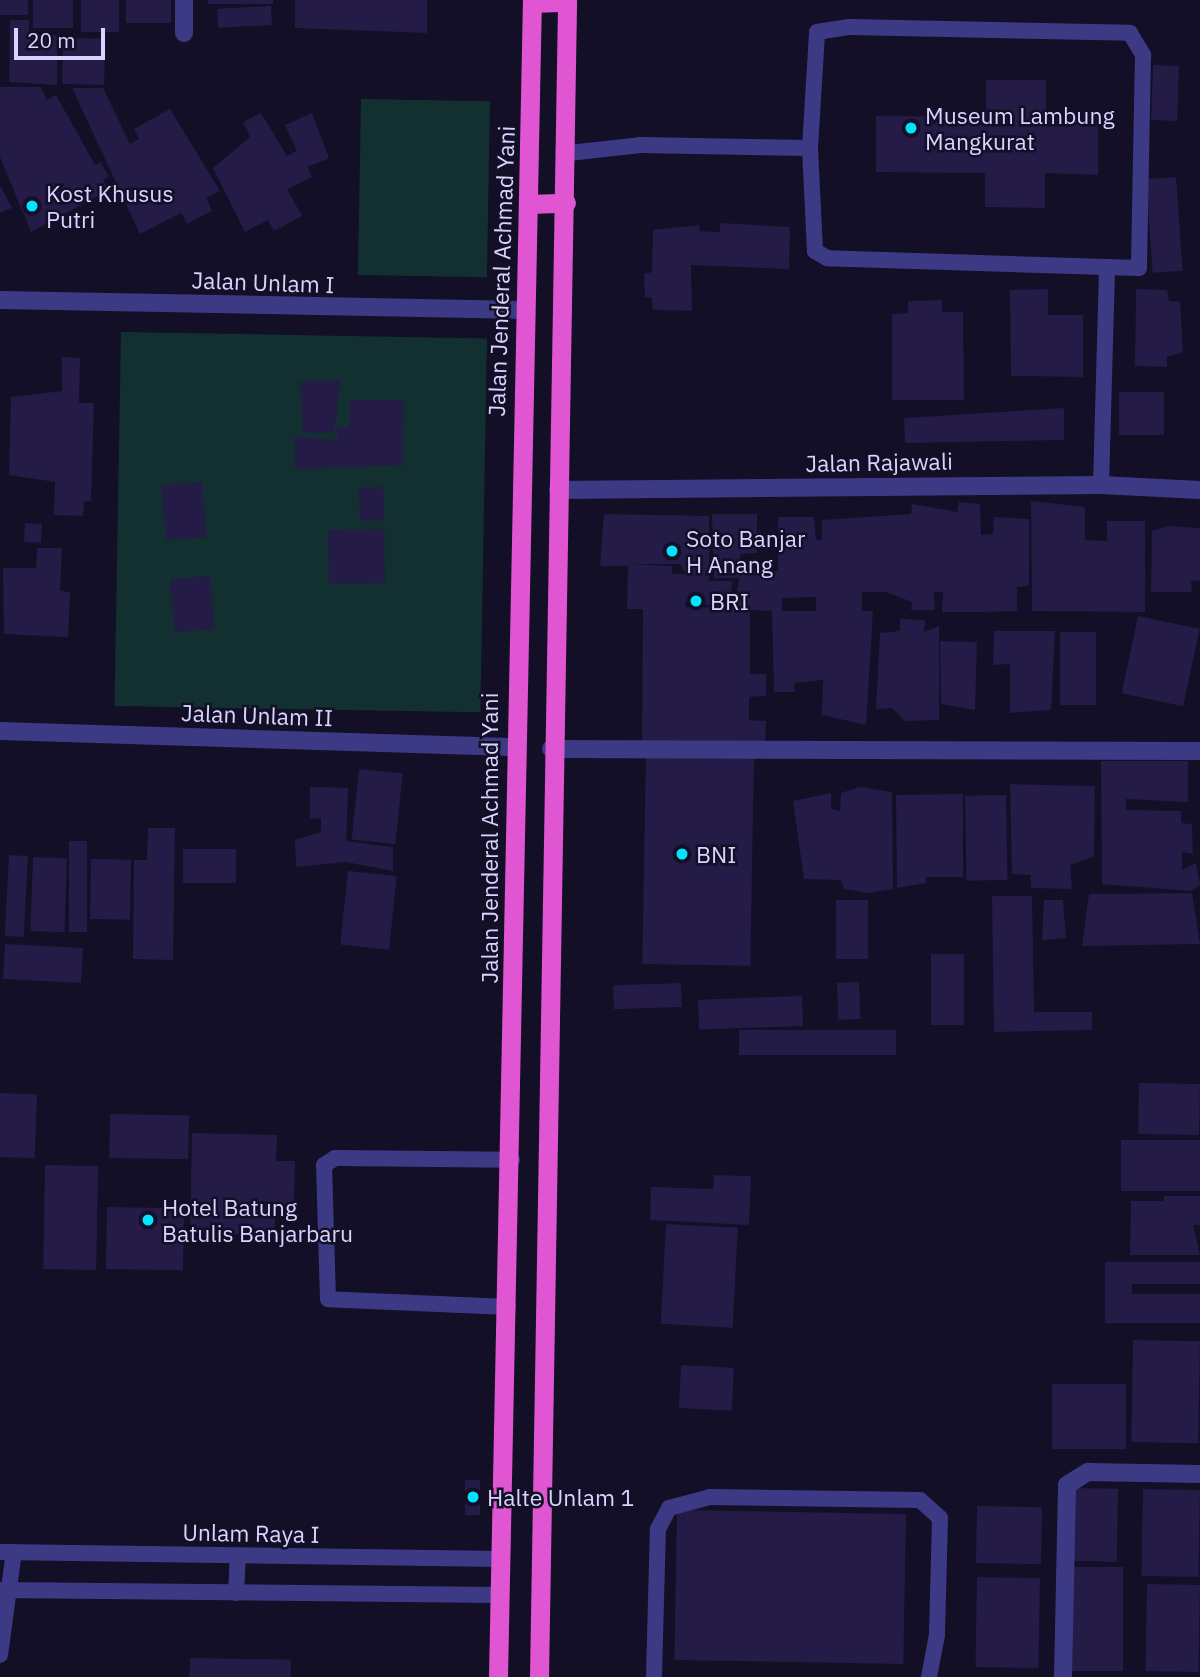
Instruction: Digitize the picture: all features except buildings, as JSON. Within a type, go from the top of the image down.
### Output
[{"type":"highway","points":[[532,2],[567,1],[569,153],[551,749],[539,1677]]},
{"type":"highway","name":"Jalan Jenderal Achmad Yani","points":[[498,1677],[512,1160],[513,747],[532,2]]},
{"type":"highway","points":[[528,204],[566,203]]},
{"type":"street","points":[[184,0],[184,33]]},
{"type":"street","name":"Jalan Unlam I","points":[[0,300],[525,310]]},
{"type":"street","name":"Jalan Rajawali","points":[[558,490],[1101,485],[1200,490]]},
{"type":"street","name":"Jalan Unlam II","points":[[0,731],[513,747]]},
{"type":"street","points":[[551,749],[1200,751]]},
{"type":"street","points":[[1063,1677],[1067,1485],[1088,1472],[1200,1474]]},
{"type":"lane","points":[[817,32],[1130,33],[1143,55],[1142,249],[1139,268],[827,258],[815,251],[810,148],[817,32]]},
{"type":"lane","points":[[569,153],[640,145],[810,148]]},
{"type":"lane","points":[[1101,485],[1107,269]]},
{"type":"lane","points":[[508,1307],[328,1300],[324,1165],[335,1158],[512,1160]]},
{"type":"lane","points":[[654,1677],[658,1529],[669,1508],[710,1497],[920,1500],[940,1518],[937,1635],[929,1677]]},
{"type":"lane","points":[[0,1655],[7,1552]]},
{"type":"lane","name":"Unlam Raya I","points":[[7,1552],[501,1559]]},
{"type":"lane","points":[[236,1593],[238,1556]]},
{"type":"lane","points":[[4,1590],[500,1595]]},
{"type":"green space","points":[[361,99],[490,101],[487,277],[358,275]]},
{"type":"green space","points":[[121,332],[487,338],[480,712],[114,706]]},
{"type":"place","name":"Museum Lambung Mangkurat","points":[[911,128]]},
{"type":"place","name":"Kost Khusus Putri","points":[[32,206]]},
{"type":"place","name":"Soto Banjar H Anang","points":[[672,551]]},
{"type":"place","name":"BRI","points":[[696,601]]},
{"type":"place","name":"BNI","points":[[682,854]]},
{"type":"place","name":"Hotel Batung Batulis Banjarbaru","points":[[148,1220]]},
{"type":"place","name":"Halte Unlam 1","points":[[473,1497]]}]
